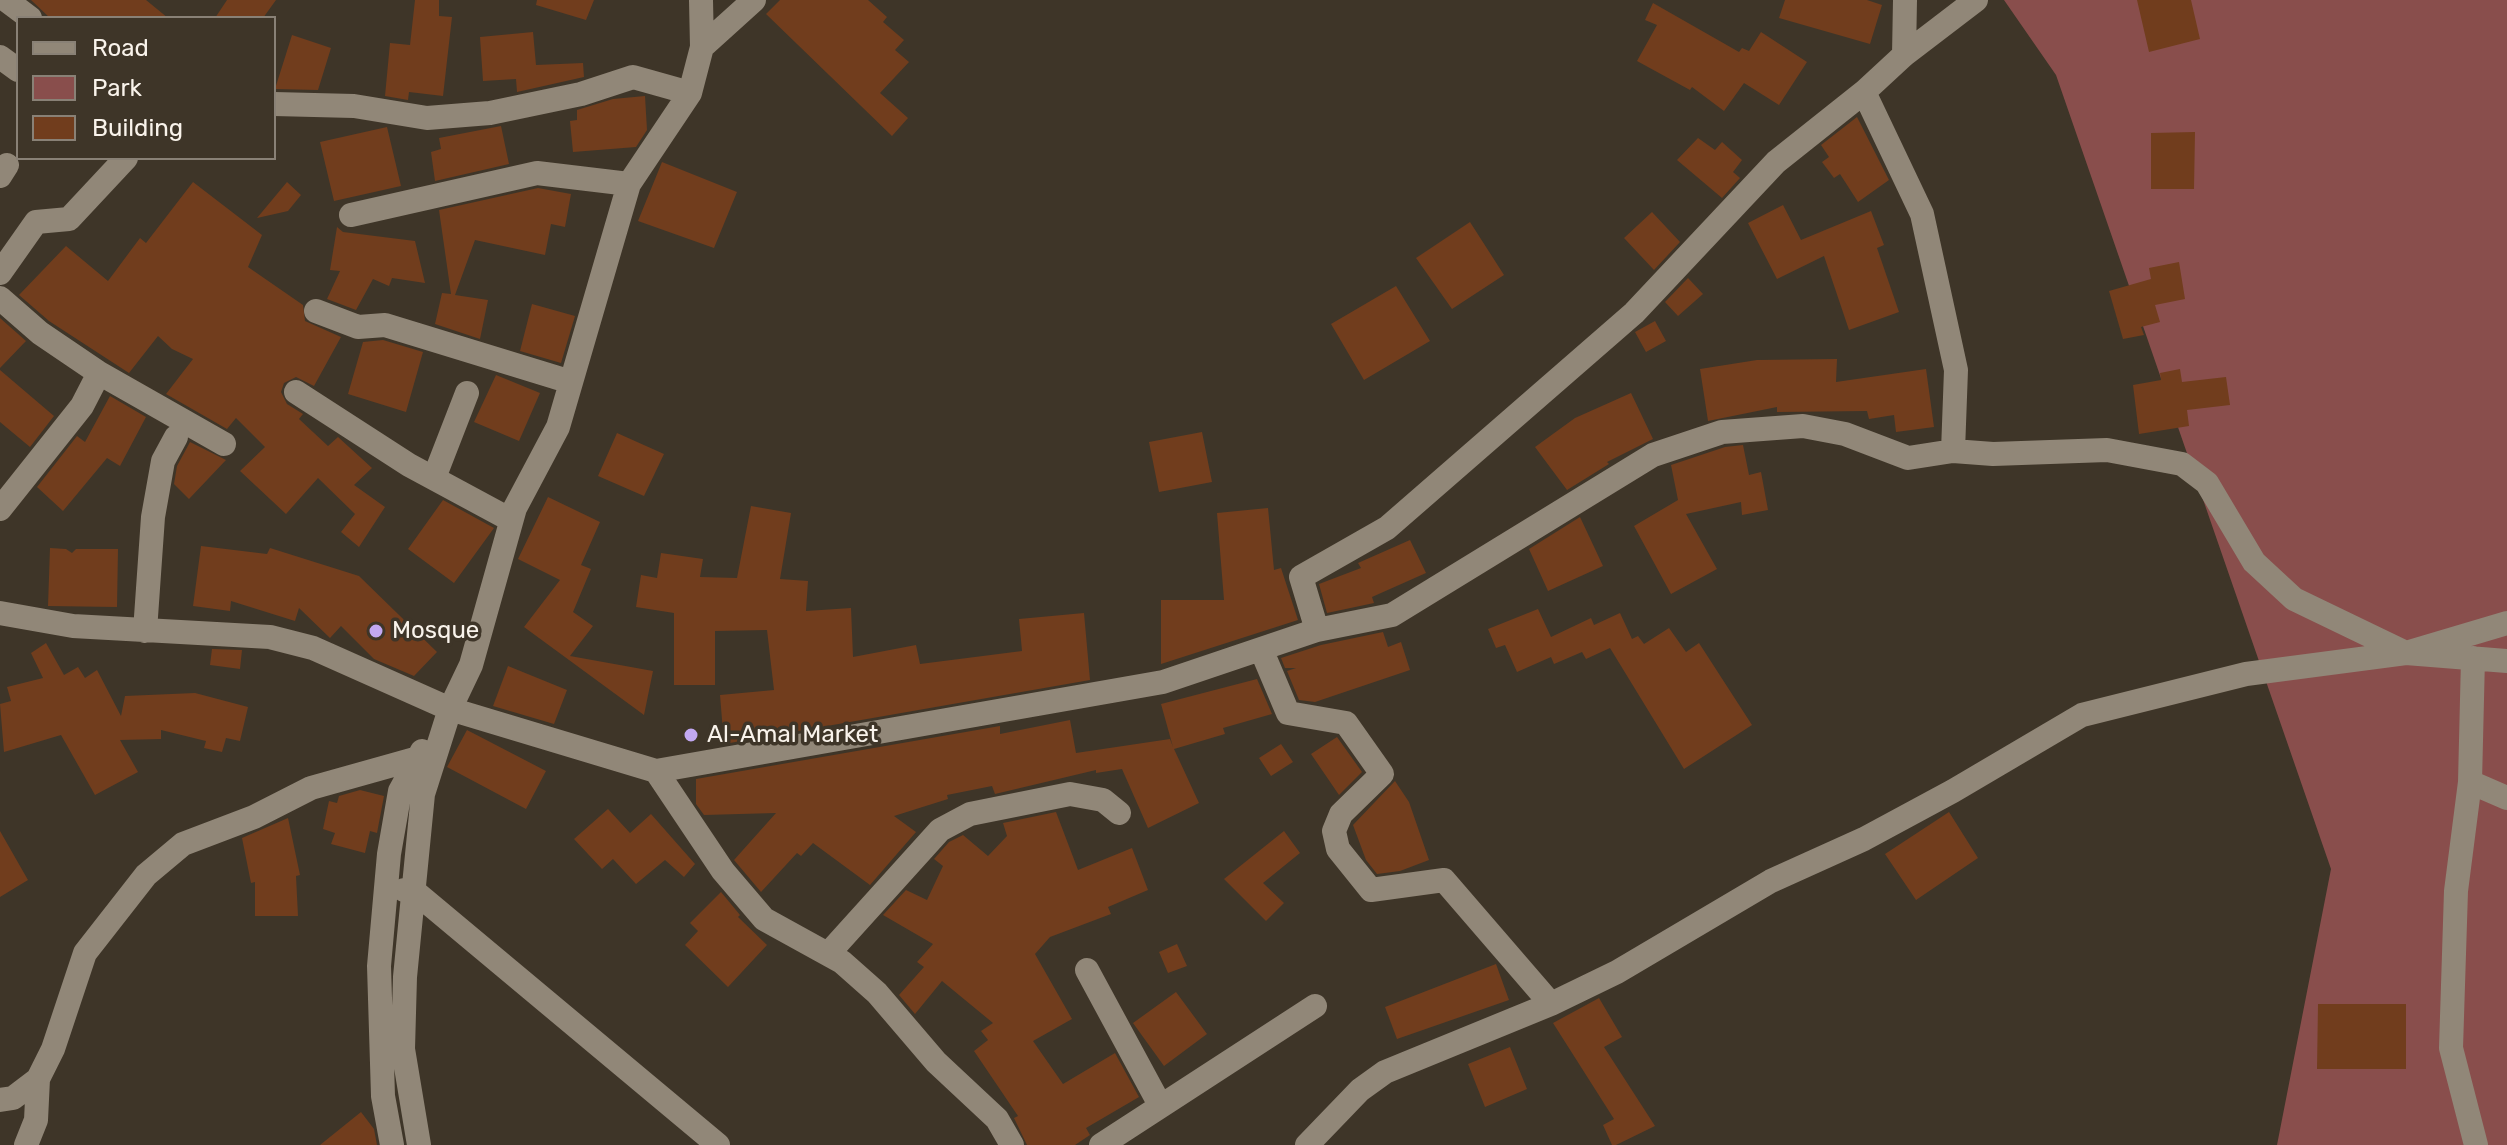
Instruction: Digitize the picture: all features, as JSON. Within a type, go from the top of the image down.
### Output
[{"type":"street","points":[[6,0],[27,16]]},
{"type":"street","points":[[392,1145],[383,1096],[379,966],[400,791],[450,709],[471,665],[511,520],[558,427],[629,184],[690,93],[702,47],[701,0]]},
{"type":"street","points":[[702,47],[754,0]]},
{"type":"street","points":[[1904,55],[1905,0]]},
{"type":"street","points":[[1317,630],[1301,577],[1387,528],[1634,313],[1776,162],[1864,92],[1904,55],[1976,0]]},
{"type":"street","points":[[276,104],[354,106],[427,118],[490,113],[581,94],[633,77],[690,93]]},
{"type":"street","points":[[1864,92],[1885,130],[1922,214],[1956,370],[1953,451]]},
{"type":"street","points":[[0,273],[36,222],[69,219],[124,160]]},
{"type":"street","points":[[351,215],[537,173],[629,184]]},
{"type":"street","points":[[0,298],[40,333],[99,373],[224,444]]},
{"type":"street","points":[[316,311],[358,327],[385,325],[571,382]]},
{"type":"street","points":[[0,509],[82,406],[99,373]]},
{"type":"street","points":[[296,392],[434,478],[511,520]]},
{"type":"street","points":[[434,478],[467,393]]},
{"type":"street","points":[[0,613],[73,626],[270,637],[313,648],[450,709],[656,771],[1163,682],[1317,630],[1392,615],[1653,455],[1722,432],[1803,426],[1845,434],[1908,458],[1953,451],[1993,454],[2107,450],[2182,464],[2207,483],[2254,562],[2294,599],[2406,653],[2507,661]]},
{"type":"street","points":[[145,631],[153,517],[163,461],[176,437]]},
{"type":"street","points":[[1307,1145],[1340,1108],[1385,1072],[1551,1004],[1617,972],[1771,881],[1864,839],[2082,715],[2246,674],[2406,653],[2507,623]]},
{"type":"street","points":[[1261,649],[1288,713],[1346,723],[1382,774],[1341,814],[1334,831],[1338,849],[1371,890],[1444,880],[1551,1004]]},
{"type":"street","points":[[2473,658],[2470,782],[2456,891],[2451,1048],[2476,1145]]},
{"type":"street","points":[[419,1145],[403,1049],[414,891],[423,794],[450,709]]},
{"type":"street","points":[[26,1145],[36,1120],[38,1079],[53,1049],[85,953],[146,875],[183,844],[254,817],[311,788],[418,758]]},
{"type":"street","points":[[656,771],[723,871],[764,919],[828,954],[877,993],[936,1062],[997,1119],[1012,1145]]},
{"type":"street","points":[[2470,782],[2507,798]]},
{"type":"street","points":[[828,954],[940,830],[970,814],[1070,794],[1103,800],[1119,813]]},
{"type":"street","points":[[386,889],[414,891],[718,1145]]},
{"type":"street","points":[[1087,970],[1160,1105]]},
{"type":"street","points":[[1101,1145],[1315,1006]]},
{"type":"street","points":[[0,1100],[13,1098],[38,1079]]},
{"type":"green space","points":[[2004,0],[2507,0],[2507,1145],[2277,1145],[2331,869],[2056,75]]},
{"type":"building","points":[[31,0],[146,0],[166,16],[48,16]]},
{"type":"building","points":[[227,0],[276,0],[264,16],[216,16]]},
{"type":"building","points":[[415,0],[439,0],[439,16],[452,17],[443,96],[409,92],[408,100],[385,96],[390,43],[410,45]]},
{"type":"building","points":[[537,0],[594,0],[586,20],[536,5]]},
{"type":"building","points":[[780,0],[868,0],[887,17],[883,22],[904,40],[895,50],[909,62],[880,93],[908,118],[892,136],[766,14]]},
{"type":"building","points":[[1785,0],[1867,0],[1882,5],[1870,44],[1779,18]]},
{"type":"building","points":[[2137,0],[2191,0],[2200,39],[2149,52]]},
{"type":"building","points":[[1653,3],[1739,52],[1742,48],[1749,51],[1761,32],[1807,62],[1779,105],[1744,83],[1724,111],[1692,87],[1690,90],[1637,61],[1657,25],[1645,20]]},
{"type":"building","points":[[533,32],[536,65],[583,63],[584,77],[517,92],[516,79],[483,81],[480,37]]},
{"type":"building","points":[[292,35],[331,48],[318,90],[276,89]]},
{"type":"building","points":[[645,96],[647,130],[636,147],[573,152],[570,121],[577,120],[577,110],[613,99]]},
{"type":"building","points":[[1857,117],[1889,180],[1858,202],[1840,174],[1834,178],[1822,162],[1829,157],[1821,145]]},
{"type":"building","points":[[501,126],[509,164],[435,181],[431,152],[441,149],[439,138]]},
{"type":"building","points":[[387,127],[401,186],[334,201],[320,142]]},
{"type":"building","points":[[2195,132],[2194,189],[2151,189],[2151,133]]},
{"type":"building","points":[[1698,138],[1715,150],[1722,142],[1742,160],[1733,172],[1740,178],[1722,198],[1677,160]]},
{"type":"building","points":[[662,162],[737,192],[714,248],[638,221]]},
{"type":"building","points":[[193,182],[262,235],[248,267],[303,305],[305,321],[341,337],[314,386],[296,377],[284,383],[281,392],[287,404],[303,414],[299,419],[328,446],[338,437],[372,468],[354,485],[385,507],[359,547],[341,532],[355,514],[318,478],[286,514],[240,471],[265,447],[236,418],[227,429],[166,394],[193,359],[172,349],[158,336],[129,373],[49,321],[19,295],[66,246],[108,281],[140,238],[146,243]]},
{"type":"building","points":[[287,182],[301,195],[288,211],[257,218]]},
{"type":"building","points":[[538,188],[571,194],[565,227],[551,224],[545,255],[475,240],[455,295],[488,300],[480,339],[435,324],[442,293],[451,294],[439,210]]},
{"type":"building","points":[[1783,205],[1801,240],[1871,211],[1884,245],[1877,248],[1899,312],[1849,330],[1824,256],[1777,279],[1748,223]]},
{"type":"building","points":[[1652,212],[1680,242],[1654,270],[1624,238]]},
{"type":"building","points":[[1470,222],[1504,275],[1452,309],[1416,258]]},
{"type":"building","points":[[337,227],[343,232],[415,241],[425,283],[392,278],[389,286],[373,279],[356,310],[327,299],[340,271],[330,270]]},
{"type":"building","points":[[2179,262],[2185,299],[2155,305],[2160,322],[2141,327],[2144,335],[2123,339],[2109,291],[2151,279],[2149,268]]},
{"type":"building","points":[[1688,278],[1703,294],[1678,316],[1665,302]]},
{"type":"building","points":[[1396,286],[1430,341],[1364,380],[1331,324]]},
{"type":"building","points":[[532,304],[575,316],[561,363],[520,351]]},
{"type":"building","points":[[0,318],[26,341],[0,368]]},
{"type":"building","points":[[1655,321],[1666,341],[1646,352],[1635,332]]},
{"type":"building","points":[[383,340],[423,352],[406,412],[348,394],[363,342]]},
{"type":"building","points":[[1837,359],[1836,382],[1926,369],[1934,427],[1896,432],[1894,415],[1869,419],[1867,411],[1777,412],[1777,407],[1708,421],[1700,369],[1757,360]]},
{"type":"building","points":[[2180,369],[2182,382],[2226,377],[2230,405],[2187,410],[2189,426],[2139,434],[2133,385],[2161,380],[2160,373]]},
{"type":"building","points":[[0,370],[54,416],[30,447],[0,422]]},
{"type":"building","points":[[496,375],[540,393],[519,441],[474,422]]},
{"type":"building","points":[[1631,393],[1653,439],[1607,462],[1609,464],[1567,490],[1535,447],[1575,418]]},
{"type":"building","points":[[110,396],[146,417],[120,466],[107,458],[63,511],[37,487],[77,436],[85,442]]},
{"type":"building","points":[[1202,432],[1212,482],[1159,492],[1149,442]]},
{"type":"building","points":[[617,433],[664,454],[644,496],[598,476]]},
{"type":"building","points":[[190,442],[226,460],[189,499],[174,484],[177,466]]},
{"type":"building","points":[[1743,445],[1749,475],[1761,472],[1768,510],[1742,515],[1741,502],[1686,514],[1717,569],[1671,594],[1634,526],[1678,500],[1671,465],[1725,447]]},
{"type":"building","points":[[548,497],[600,522],[581,565],[591,569],[573,612],[593,626],[570,656],[653,671],[644,715],[524,627],[560,580],[518,559]]},
{"type":"building","points":[[443,500],[494,528],[454,583],[408,549]]},
{"type":"building","points":[[751,506],[791,513],[780,579],[808,581],[806,611],[851,608],[853,657],[916,645],[920,664],[1022,651],[1019,619],[1084,613],[1090,680],[724,744],[720,695],[774,690],[767,630],[715,631],[715,685],[674,685],[674,613],[636,607],[641,575],[657,578],[661,553],[703,559],[700,577],[737,578]]},
{"type":"building","points":[[1268,508],[1274,570],[1281,568],[1298,620],[1161,664],[1161,600],[1224,600],[1217,513]]},
{"type":"building","points":[[1580,517],[1603,566],[1548,591],[1529,549]]},
{"type":"building","points":[[1410,540],[1426,573],[1372,597],[1374,603],[1327,613],[1319,584],[1361,568],[1358,563]]},
{"type":"building","points":[[201,546],[267,554],[270,548],[359,576],[437,652],[414,676],[374,659],[341,626],[330,638],[299,608],[295,621],[231,601],[230,611],[193,606]]},
{"type":"building","points":[[50,548],[66,549],[72,553],[76,549],[118,549],[117,607],[48,606]]},
{"type":"building","points":[[1538,609],[1551,637],[1591,618],[1594,625],[1620,613],[1632,639],[1638,636],[1644,644],[1669,628],[1686,652],[1699,643],[1752,725],[1684,769],[1610,648],[1586,659],[1582,652],[1554,664],[1551,657],[1517,672],[1505,645],[1496,648],[1488,629]]},
{"type":"building","points":[[1383,632],[1388,647],[1401,642],[1410,670],[1315,702],[1299,700],[1287,671],[1296,668],[1285,668],[1281,658],[1321,645]]},
{"type":"building","points":[[46,643],[64,675],[78,667],[85,678],[97,670],[121,716],[125,696],[195,693],[248,707],[240,741],[226,738],[222,752],[204,748],[206,741],[161,730],[161,739],[120,740],[138,772],[95,795],[61,735],[4,752],[0,704],[11,701],[7,687],[43,678],[31,653]]},
{"type":"building","points":[[212,649],[242,650],[240,669],[210,665]]},
{"type":"building","points":[[508,666],[567,690],[554,724],[493,706]]},
{"type":"building","points":[[1257,679],[1272,714],[1223,728],[1225,734],[1174,749],[1199,803],[1148,828],[1122,769],[1096,773],[1096,770],[995,794],[992,786],[947,795],[948,799],[894,816],[916,832],[870,885],[813,843],[801,856],[797,853],[761,892],[734,860],[776,813],[704,815],[696,804],[696,779],[1000,726],[1000,734],[1070,720],[1076,753],[1170,739],[1173,747],[1161,704]]},
{"type":"building","points":[[467,730],[546,771],[526,809],[447,767]]},
{"type":"building","points":[[1337,737],[1362,772],[1339,795],[1311,754]]},
{"type":"building","points":[[1281,744],[1293,762],[1271,776],[1259,758]]},
{"type":"building","points":[[1395,781],[1409,802],[1429,860],[1400,871],[1377,874],[1366,860],[1353,825]]},
{"type":"building","points":[[360,790],[384,796],[377,833],[370,831],[365,853],[331,844],[335,833],[323,829],[329,801],[337,803],[339,796]]},
{"type":"building","points":[[608,809],[630,833],[651,814],[695,864],[684,877],[665,860],[636,884],[613,859],[602,869],[574,839]]},
{"type":"building","points":[[1056,812],[1078,870],[1132,848],[1148,890],[1108,907],[1111,914],[1050,937],[1035,954],[1072,1019],[1033,1041],[1063,1084],[1115,1053],[1139,1097],[1086,1128],[1090,1135],[1075,1145],[1027,1145],[1014,1118],[1018,1116],[974,1051],[988,1040],[981,1031],[993,1023],[942,981],[915,1014],[899,995],[924,967],[917,962],[933,944],[883,915],[906,890],[927,900],[943,866],[934,859],[949,842],[963,835],[988,856],[1007,836],[1003,823]]},
{"type":"building","points":[[1949,812],[1978,858],[1916,900],[1885,854]]},
{"type":"building","points":[[288,818],[300,875],[296,876],[298,916],[255,916],[255,882],[251,883],[242,838]]},
{"type":"building","points":[[0,831],[28,880],[0,897]]},
{"type":"building","points":[[1284,831],[1300,853],[1263,883],[1284,903],[1266,921],[1224,879]]},
{"type":"building","points":[[721,892],[740,915],[738,917],[767,945],[728,987],[685,945],[698,931],[690,923]]},
{"type":"building","points":[[1177,944],[1187,966],[1168,973],[1159,952]]},
{"type":"building","points":[[1496,964],[1509,1000],[1397,1039],[1385,1007]]},
{"type":"building","points":[[1176,992],[1207,1034],[1164,1066],[1133,1023]]},
{"type":"building","points":[[1599,998],[1622,1037],[1604,1047],[1655,1126],[1616,1145],[1612,1145],[1603,1125],[1614,1119],[1553,1023]]},
{"type":"building","points":[[2318,1004],[2406,1004],[2406,1069],[2317,1069]]},
{"type":"building","points":[[1510,1047],[1527,1089],[1485,1107],[1468,1064]]},
{"type":"building","points":[[361,1112],[374,1129],[377,1145],[320,1145]]},
{"type":"place","name":"Mosque","points":[[376,631]]},
{"type":"place","name":"Al-Amal Market","points":[[691,735]]}]
